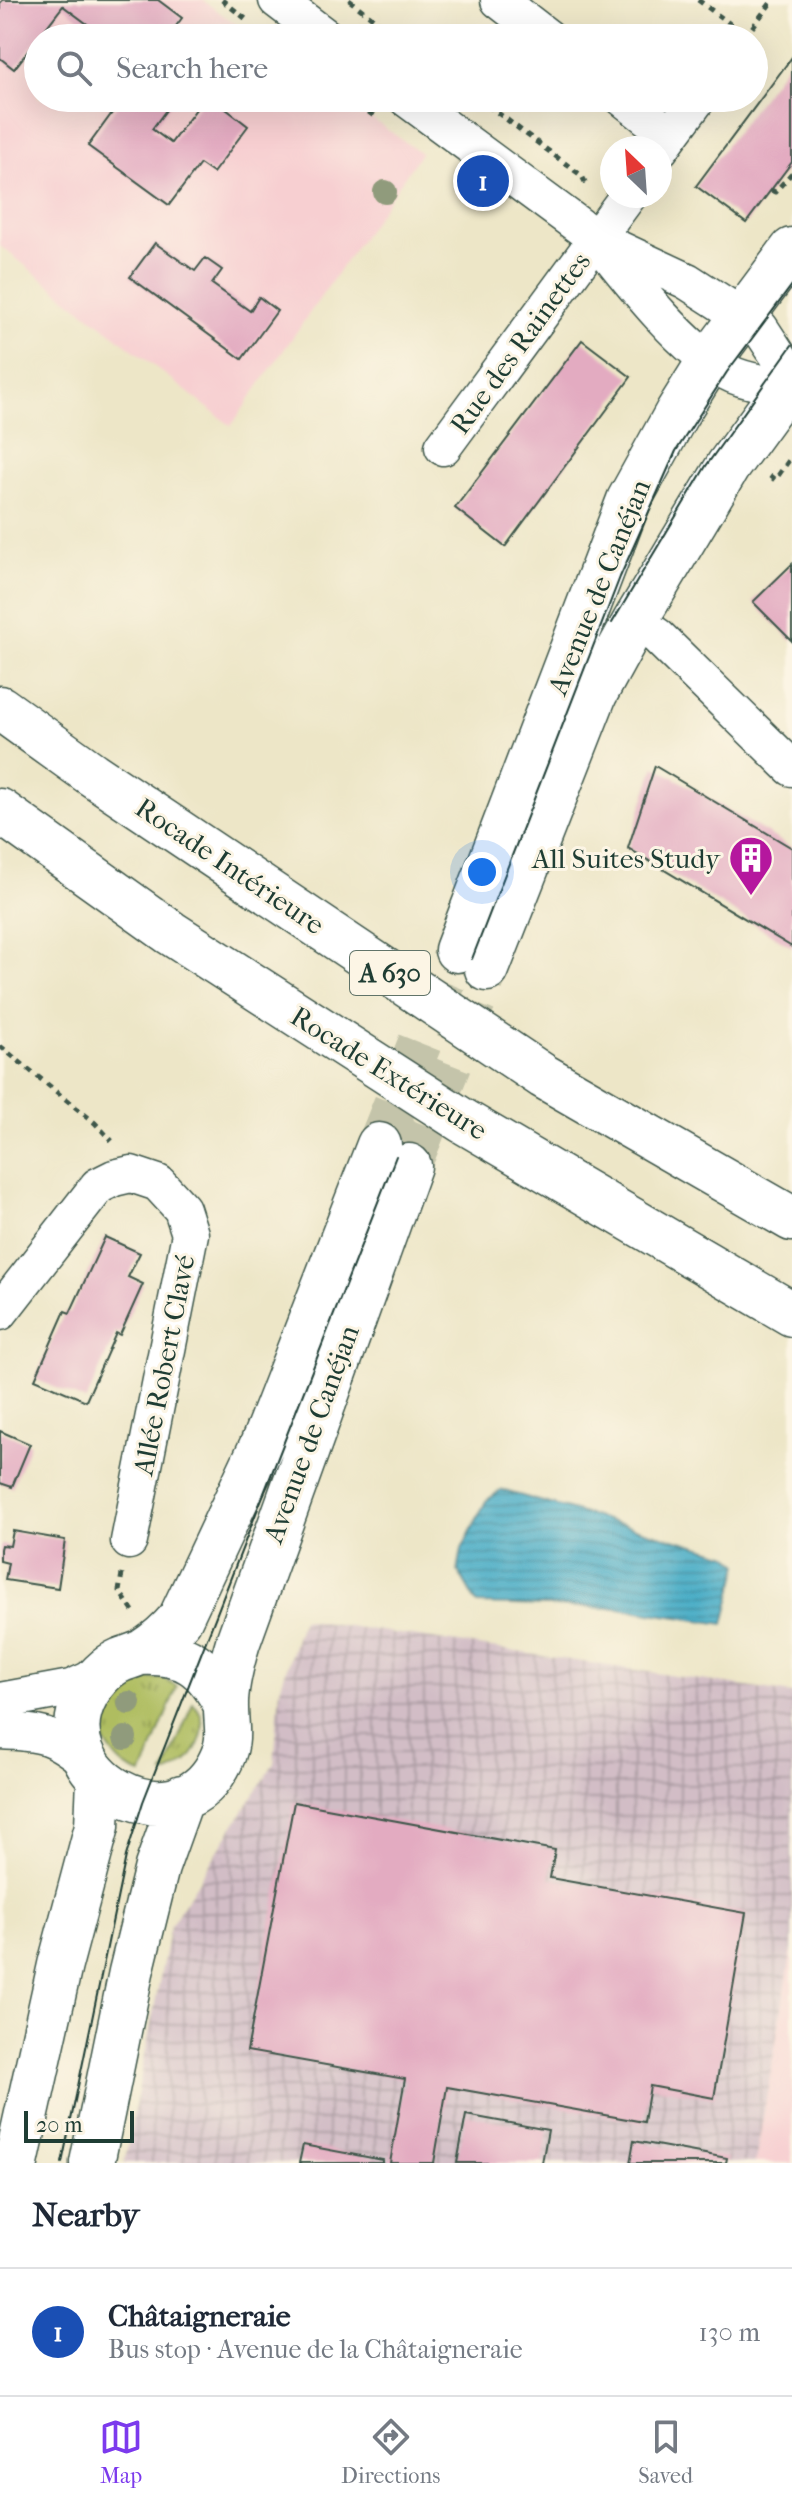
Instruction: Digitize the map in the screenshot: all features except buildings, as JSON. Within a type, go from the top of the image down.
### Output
[{"type":"main road","name":"Avenue de Canéjan","points":[[791,383],[728,466],[635,621],[595,694],[472,959],[629,500],[710,360],[792,250]]},
{"type":"main road","name":"Rocade Intérieure","points":[[0,708],[92,774],[543,1076],[792,1219]]},
{"type":"main road","name":"Rocade Extérieure","points":[[0,811],[171,933],[463,1121],[792,1314]]},
{"type":"main road","name":"Avenue de Canéjan","points":[[98,1676],[117,1661],[139,1635],[164,1637],[180,1619],[394,1156],[228,1674],[226,1705],[229,1727],[226,1749],[216,1769],[202,1785],[182,1797]]},
{"type":"main road","points":[[139,1635],[160,1652],[196,1665],[214,1682],[226,1705]]},
{"type":"main road","points":[[16,2163],[60,1965],[97,1826],[92,1770],[79,1739],[79,1716],[85,1695],[98,1676]]},
{"type":"main road","points":[[92,1770],[119,1794],[143,1802],[163,1802],[182,1797]]},
{"type":"main road","points":[[92,2163],[131,1972],[153,1882],[182,1797]]},
{"type":"street","points":[[277,0],[309,24]]},
{"type":"street","points":[[499,0],[530,24]]},
{"type":"street","points":[[425,112],[597,239],[661,268],[760,328],[781,360],[791,383],[763,384],[727,372],[710,360],[639,291],[597,239]]},
{"type":"street","points":[[636,112],[659,136]]},
{"type":"street","points":[[670,136],[688,112]]},
{"type":"street","name":"Rue des Rainettes","points":[[443,447],[619,208]]},
{"type":"street","points":[[635,621],[657,636],[792,768]]},
{"type":"street","points":[[0,1312],[98,1186],[131,1174]]},
{"type":"street","name":"Allée Robert Clavé","points":[[129,1541],[190,1234],[182,1209],[158,1183],[131,1174]]},
{"type":"street","points":[[0,1701],[71,1688],[98,1676]]},
{"type":"street","points":[[0,1731],[23,1732],[60,1741],[92,1770]]},
{"type":"path","points":[[230,7],[235,0]]},
{"type":"path","points":[[349,0],[381,24]]},
{"type":"path","points":[[698,0],[707,3],[730,24]]},
{"type":"path","points":[[755,24],[773,0]]},
{"type":"path","points":[[771,190],[775,192],[788,174]]},
{"type":"path","points":[[0,1046],[95,1123],[121,1152],[131,1174]]},
{"type":"path","points":[[129,1541],[119,1591],[139,1635]]},
{"type":"shaded area","points":[[0,0],[202,0],[236,24],[24,24],[24,112],[362,112],[421,153],[231,426],[0,246]]},
{"type":"shaded area","points":[[302,1619],[792,1694],[792,1949],[755,2163],[124,2163],[170,1926],[274,1763],[280,1689]]},
{"type":"shaded area","points":[[792,1949],[792,2163],[755,2163]]},
{"type":"green space","points":[[150,1678],[164,1679],[177,1687],[142,1774],[123,1765],[102,1737],[107,1715],[116,1699],[129,1687]]},
{"type":"green space","points":[[193,1703],[203,1723],[198,1745],[184,1764],[164,1774]]},
{"type":"water","points":[[501,1490],[729,1555],[739,1564],[724,1624],[617,1608],[477,1604],[458,1571],[462,1549],[486,1501]]},
{"type":"tunnel","points":[[379,1145],[457,950]]},
{"type":"tunnel","points":[[409,1166],[487,969]]},
{"type":"tram line","points":[[472,959],[620,577],[676,451],[727,372],[792,285]]},
{"type":"tram line","points":[[612,623],[706,466],[792,345]]},
{"type":"tram line","points":[[62,2163],[126,1856],[143,1802],[396,1156]]},
{"type":"place","name":"Châtaigneraie","points":[[483,181]]},
{"type":"place","name":"All Suites Study","points":[[751,897]]}]
